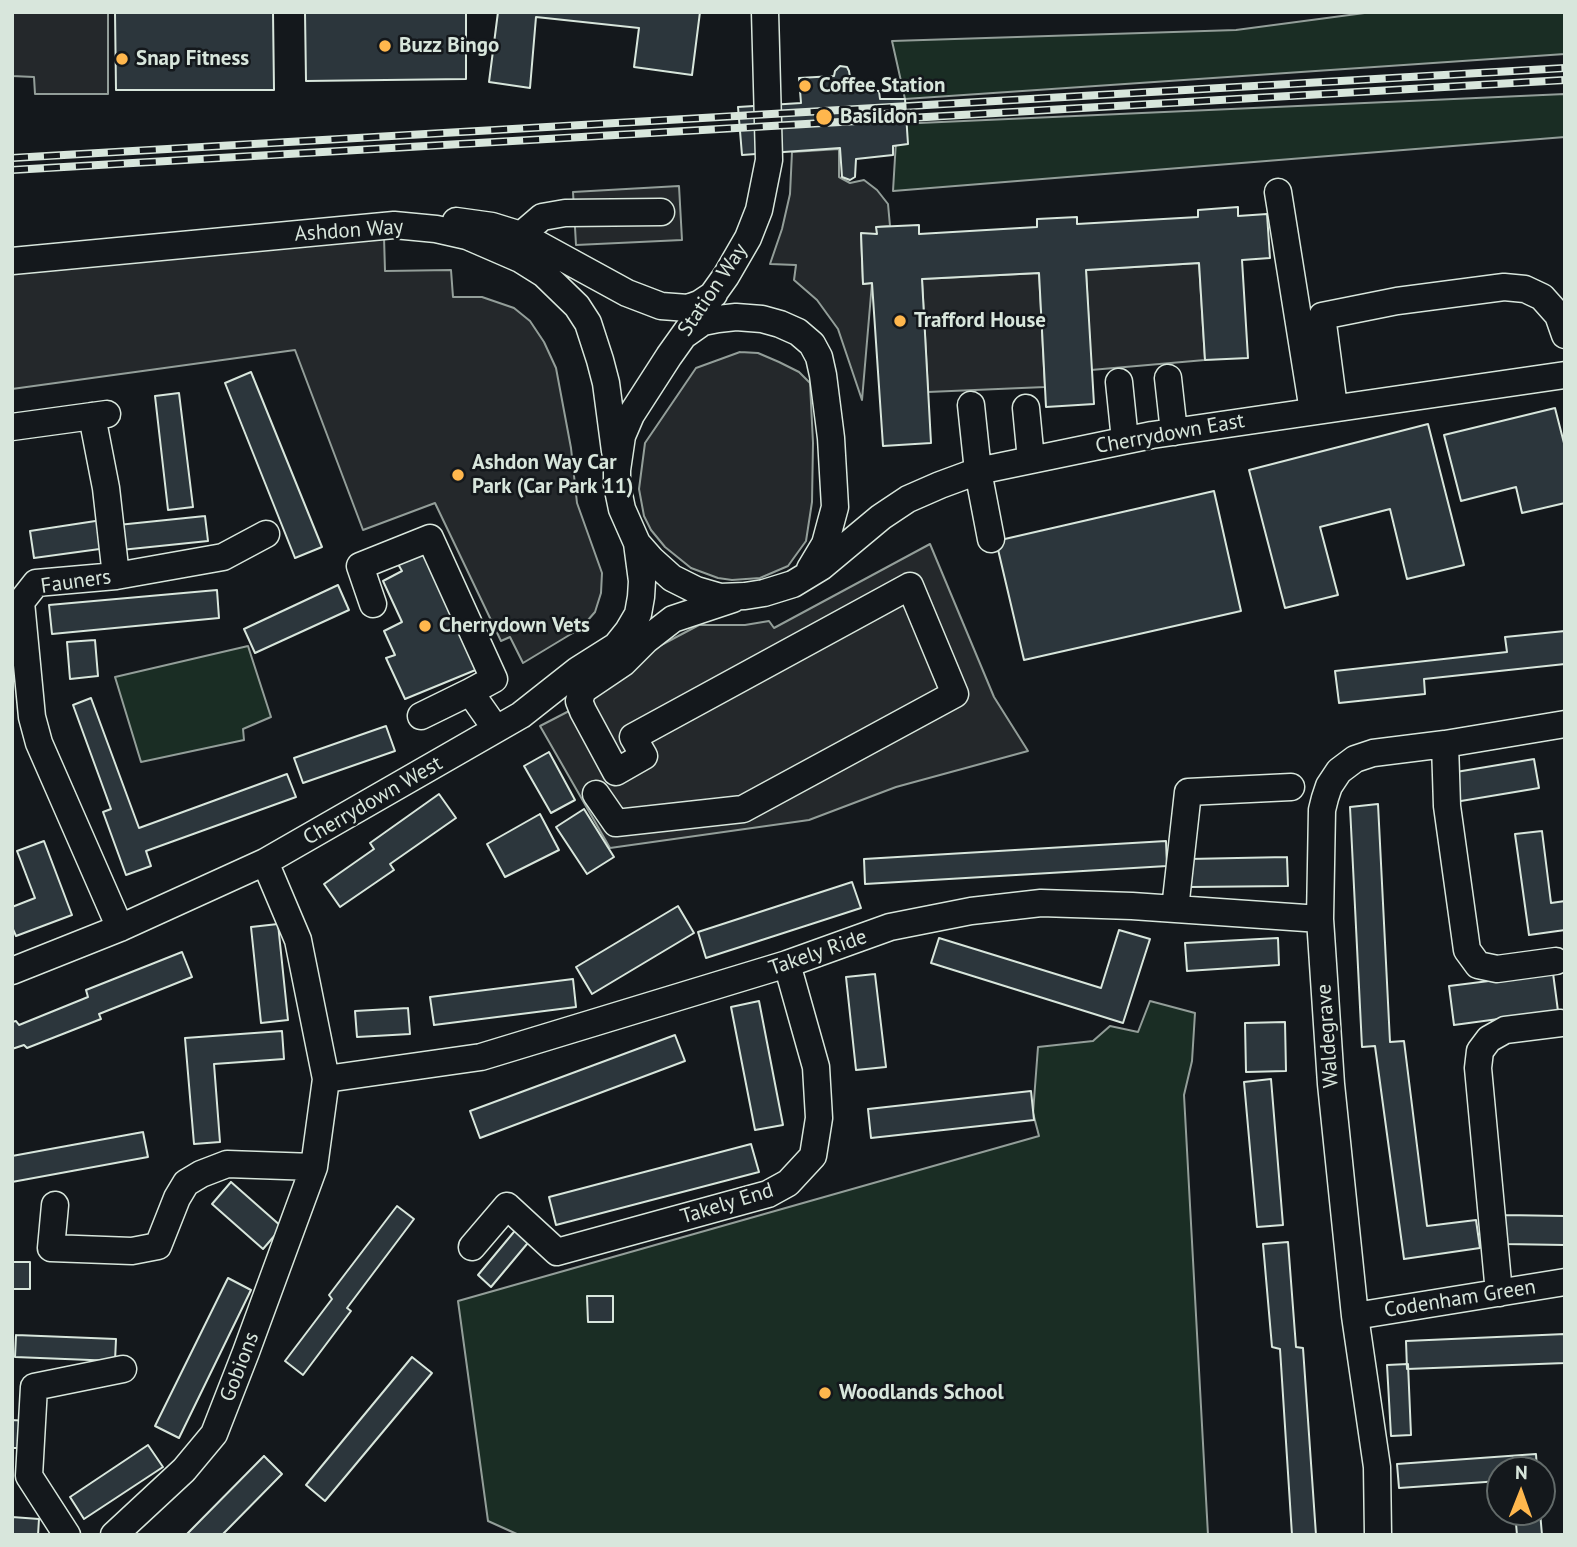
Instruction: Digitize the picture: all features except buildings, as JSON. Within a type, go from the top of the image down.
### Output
[{"type":"street","name":"Station Way","points":[[617,470],[622,436],[631,415],[715,293],[748,238],[759,210],[769,160],[765,12]]},
{"type":"street","points":[[1278,192],[1323,409]]},
{"type":"street","points":[[521,235],[542,217],[565,213],[661,212]]},
{"type":"street","points":[[394,225],[423,221],[469,222],[492,226],[521,235],[627,293],[661,306],[688,307],[699,304],[715,293]]},
{"type":"street","name":"Ashdon Way","points":[[12,261],[394,225],[436,229],[493,246],[544,274],[564,292],[588,324],[606,383],[617,470]]},
{"type":"street","points":[[1323,409],[1322,316],[1397,301],[1504,287],[1525,289],[1542,298],[1558,315],[1565,335]]},
{"type":"street","points":[[683,336],[694,327],[718,319],[762,319],[798,332],[811,344],[819,357],[830,425],[835,507],[831,530],[825,544],[805,576]]},
{"type":"street","name":"Cherrydown East","points":[[617,470],[622,509],[637,543],[652,560],[672,578],[696,590],[720,597],[745,596],[793,584],[908,499],[978,471],[1125,440],[1565,375]]},
{"type":"street","points":[[1168,378],[1174,432]]},
{"type":"street","points":[[1119,382],[1125,440]]},
{"type":"street","points":[[971,405],[978,471],[991,538]]},
{"type":"street","points":[[1026,408],[1031,460]]},
{"type":"street","points":[[12,427],[100,415],[116,576]]},
{"type":"street","name":"Fauners","points":[[120,928],[39,743],[32,717],[18,598],[36,583],[116,576],[223,557],[266,534]]},
{"type":"street","points":[[373,604],[360,566],[430,538],[494,679],[421,716]]},
{"type":"street","name":"Cherrydown West","points":[[12,971],[120,928],[265,862],[521,715],[578,670],[616,646],[628,631],[638,614],[641,597],[642,581],[637,543]]},
{"type":"street","points":[[596,794],[616,823],[743,809],[955,694],[910,586],[633,737],[644,756],[616,772],[583,711],[579,701],[583,690],[623,663],[673,619],[745,596]]},
{"type":"street","points":[[470,692],[496,729]]},
{"type":"street","name":"Waldegrave","points":[[1378,1535],[1377,1466],[1354,1316],[1334,1119],[1320,919],[1322,810],[1329,786],[1339,771],[1355,759],[1373,753],[1565,724]]},
{"type":"street","points":[[1445,744],[1447,806],[1467,950],[1478,965],[1497,969],[1556,961]]},
{"type":"street","points":[[1175,909],[1188,792],[1291,787]]},
{"type":"street","name":"Gobions","points":[[114,1535],[184,1470],[214,1434],[314,1167],[326,1079],[298,940],[265,862]]},
{"type":"street","name":"Takely Ride","points":[[326,1079],[481,1057],[787,964],[891,928],[971,911],[1041,903],[1320,919]]},
{"type":"street","name":"Takely End","points":[[472,1247],[508,1206],[558,1252],[768,1194],[788,1183],[813,1156],[819,1118],[816,1067],[787,964]]},
{"type":"street","points":[[1500,1293],[1478,1068],[1480,1051],[1489,1039],[1505,1030],[1561,1023]]},
{"type":"street","points":[[55,1205],[51,1248],[132,1251],[158,1246],[177,1198],[186,1183],[201,1174],[227,1164],[314,1167]]},
{"type":"street","name":"Codenham Green","points":[[1354,1316],[1565,1282]]},
{"type":"street","points":[[67,1535],[29,1476],[34,1387],[123,1369]]},
{"type":"green space","points":[[1372,12],[1565,12],[1565,54],[905,99],[892,41],[1236,30]]},
{"type":"green space","points":[[1565,94],[1565,137],[893,191],[897,124]]},
{"type":"green space","points":[[248,646],[271,717],[243,729],[244,740],[141,762],[115,677]]},
{"type":"green space","name":"Woodlands School","points":[[1150,1001],[1195,1013],[1192,1061],[1184,1095],[1208,1535],[519,1535],[488,1521],[458,1301],[1039,1136],[1033,1113],[1038,1047],[1093,1041],[1110,1026],[1138,1032]]},
{"type":"shaded area","points":[[12,12],[108,12],[108,94],[35,94],[34,77],[12,76]]},
{"type":"shaded area","points":[[839,149],[839,177],[850,183],[864,180],[877,190],[888,204],[890,226],[877,227],[877,234],[861,234],[863,284],[872,283],[862,400],[838,329],[817,300],[794,280],[796,265],[770,264],[790,194],[792,152]]},
{"type":"shaded area","points":[[679,186],[682,240],[576,245],[573,192]]},
{"type":"shaded area","name":"Ashdon Way Car Park (Car Park 11)","points":[[384,237],[385,271],[451,270],[453,297],[482,297],[514,308],[530,321],[556,368],[571,448],[577,503],[602,573],[601,593],[595,612],[581,628],[523,663],[510,637],[501,641],[435,503],[363,530],[295,350],[12,389],[12,273]]},
{"type":"shaded area","points":[[1199,263],[1205,360],[1091,370],[1086,270]]},
{"type":"shaded area","points":[[1039,273],[1045,387],[928,392],[922,279]]},
{"type":"shaded area","points":[[740,352],[758,353],[779,362],[799,372],[810,383],[812,502],[806,541],[788,566],[760,578],[732,580],[691,568],[665,547],[644,516],[639,489],[645,443],[696,368]]},
{"type":"shaded area","points":[[930,544],[994,697],[1028,751],[896,787],[809,820],[610,848],[540,726],[571,710],[650,651],[699,625],[745,625],[769,621],[774,628]]},
{"type":"railway","points":[[12,158],[1565,68]]},
{"type":"railway","points":[[12,170],[1565,80]]},
{"type":"place","name":"Buzz Bingo","points":[[385,46]]},
{"type":"place","name":"Snap Fitness","points":[[122,59]]},
{"type":"place","name":"Coffee Station","points":[[805,86]]},
{"type":"place","name":"Basildon","points":[[824,117]]},
{"type":"place","name":"Trafford House","points":[[900,321]]},
{"type":"place","name":"Ashdon Way Car Park (Car Park 11)","points":[[458,475]]},
{"type":"place","name":"Cherrydown Vets","points":[[425,626]]},
{"type":"place","name":"Woodlands School","points":[[825,1393]]}]
